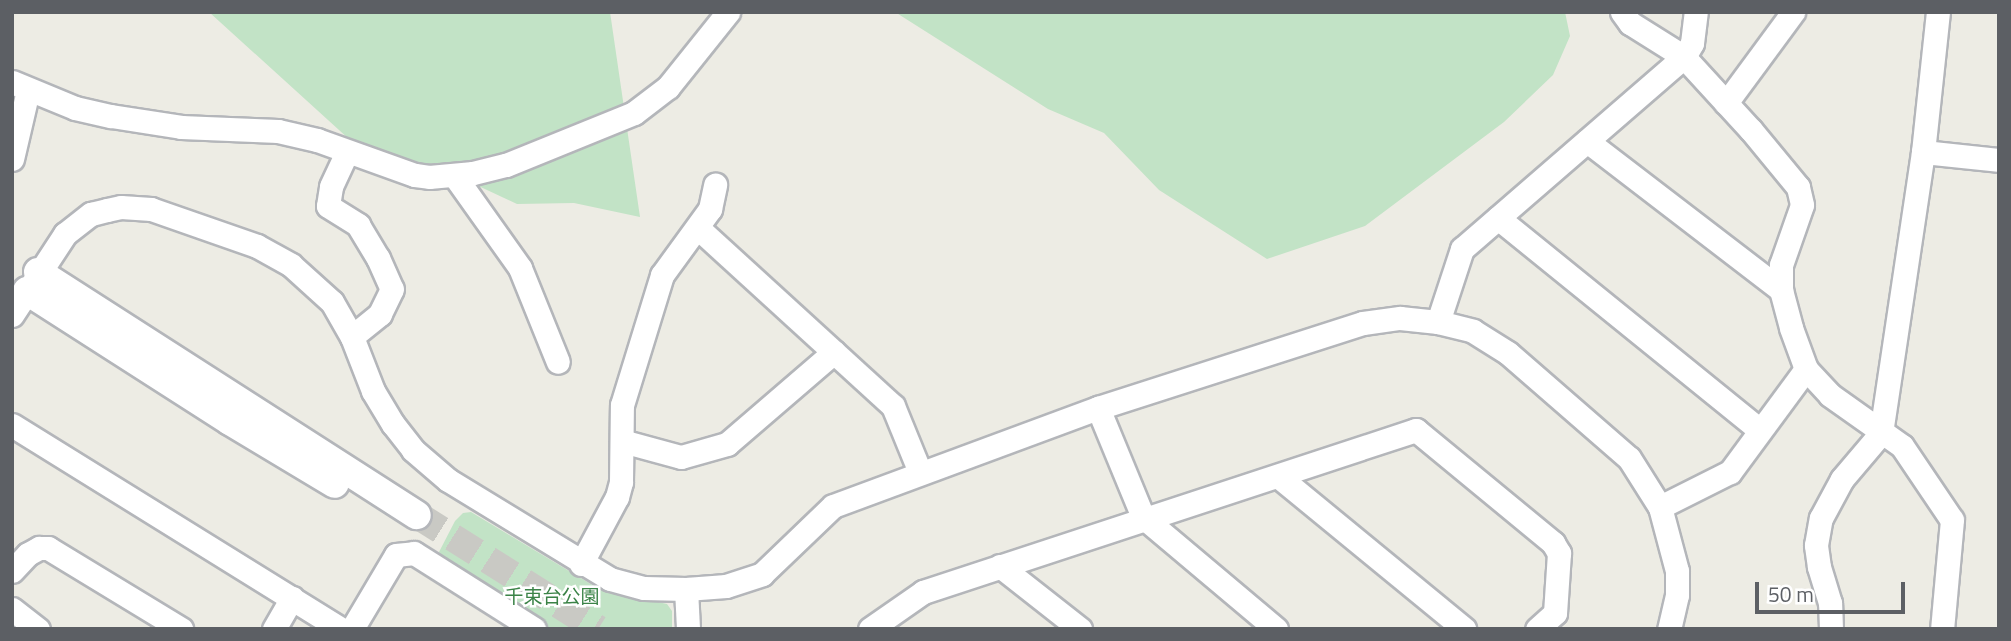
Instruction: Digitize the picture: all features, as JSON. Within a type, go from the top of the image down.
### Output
[{"type":"street","points":[[12,159],[20,86],[75,108],[111,116],[181,127],[278,131],[317,140],[415,175],[454,175],[506,165],[634,113],[667,87],[728,12]]},
{"type":"street","points":[[1622,12],[1630,23],[1684,57],[1798,187],[1802,205],[1782,265],[1781,290],[1806,369],[1830,395],[1902,446],[1952,520],[1942,629]]},
{"type":"street","points":[[1438,322],[1462,249],[1684,57],[1692,43],[1696,12]]},
{"type":"street","points":[[1726,103],[1793,12]]},
{"type":"street","points":[[1831,629],[1830,603],[1818,567],[1816,545],[1821,517],[1842,479],[1881,433],[1923,152],[1938,12]]},
{"type":"street","points":[[1587,141],[1781,290]]},
{"type":"street","points":[[347,152],[331,187],[328,205],[358,225],[378,258],[392,289],[380,314],[352,337]]},
{"type":"street","points":[[1923,152],[1999,160]]},
{"type":"street","points":[[454,175],[520,268],[558,362]]},
{"type":"street","points":[[581,564],[617,497],[621,482],[622,405],[662,275],[710,209],[715,185]]},
{"type":"street","points":[[12,315],[65,234],[91,215],[121,207],[152,209],[274,253],[332,302],[352,337],[373,391],[413,450],[448,480],[581,564],[610,579],[644,588],[686,589],[726,586],[762,574],[833,506],[1098,408],[1363,323],[1400,318],[1438,322],[1473,331],[1508,353],[1629,458],[1660,507],[1677,571],[1677,595],[1669,629]]},
{"type":"street","points":[[1498,218],[1759,429]]},
{"type":"street","points":[[698,228],[893,406],[920,472]]},
{"type":"street","points":[[33,281],[230,421],[413,522]]},
{"type":"street","points":[[622,441],[681,457],[727,444],[834,352]]},
{"type":"street","points":[[1660,507],[1730,472],[1759,429],[1806,369]]},
{"type":"street","points":[[1098,408],[1143,517],[1276,629]]},
{"type":"street","points":[[12,425],[341,629]]},
{"type":"street","points":[[878,626],[923,592],[1143,517],[1416,430],[1553,543],[1559,553],[1555,613],[1536,629]]},
{"type":"street","points":[[1278,476],[1464,629]]},
{"type":"street","points":[[12,571],[28,554],[38,548],[48,548],[181,629]]},
{"type":"street","points":[[352,629],[396,555],[414,553],[534,629]]},
{"type":"street","points":[[1000,566],[1080,629]]},
{"type":"street","points":[[686,589],[688,629]]},
{"type":"street","points":[[274,629],[292,598]]},
{"type":"street","points":[[12,609],[35,628]]},
{"type":"green space","points":[[209,12],[610,12],[640,217],[574,203],[517,204],[472,183],[372,160]]},
{"type":"green space","points":[[895,12],[1565,12],[1570,36],[1553,75],[1504,122],[1365,226],[1267,259],[1159,190],[1104,133],[1048,109]]},
{"type":"green space","name":"千束台公園","points":[[471,512],[599,589],[667,604],[672,611],[672,629],[550,629],[441,559],[439,552],[455,521],[463,513]]},
{"type":"tunnel","points":[[417,515],[598,629]]}]
